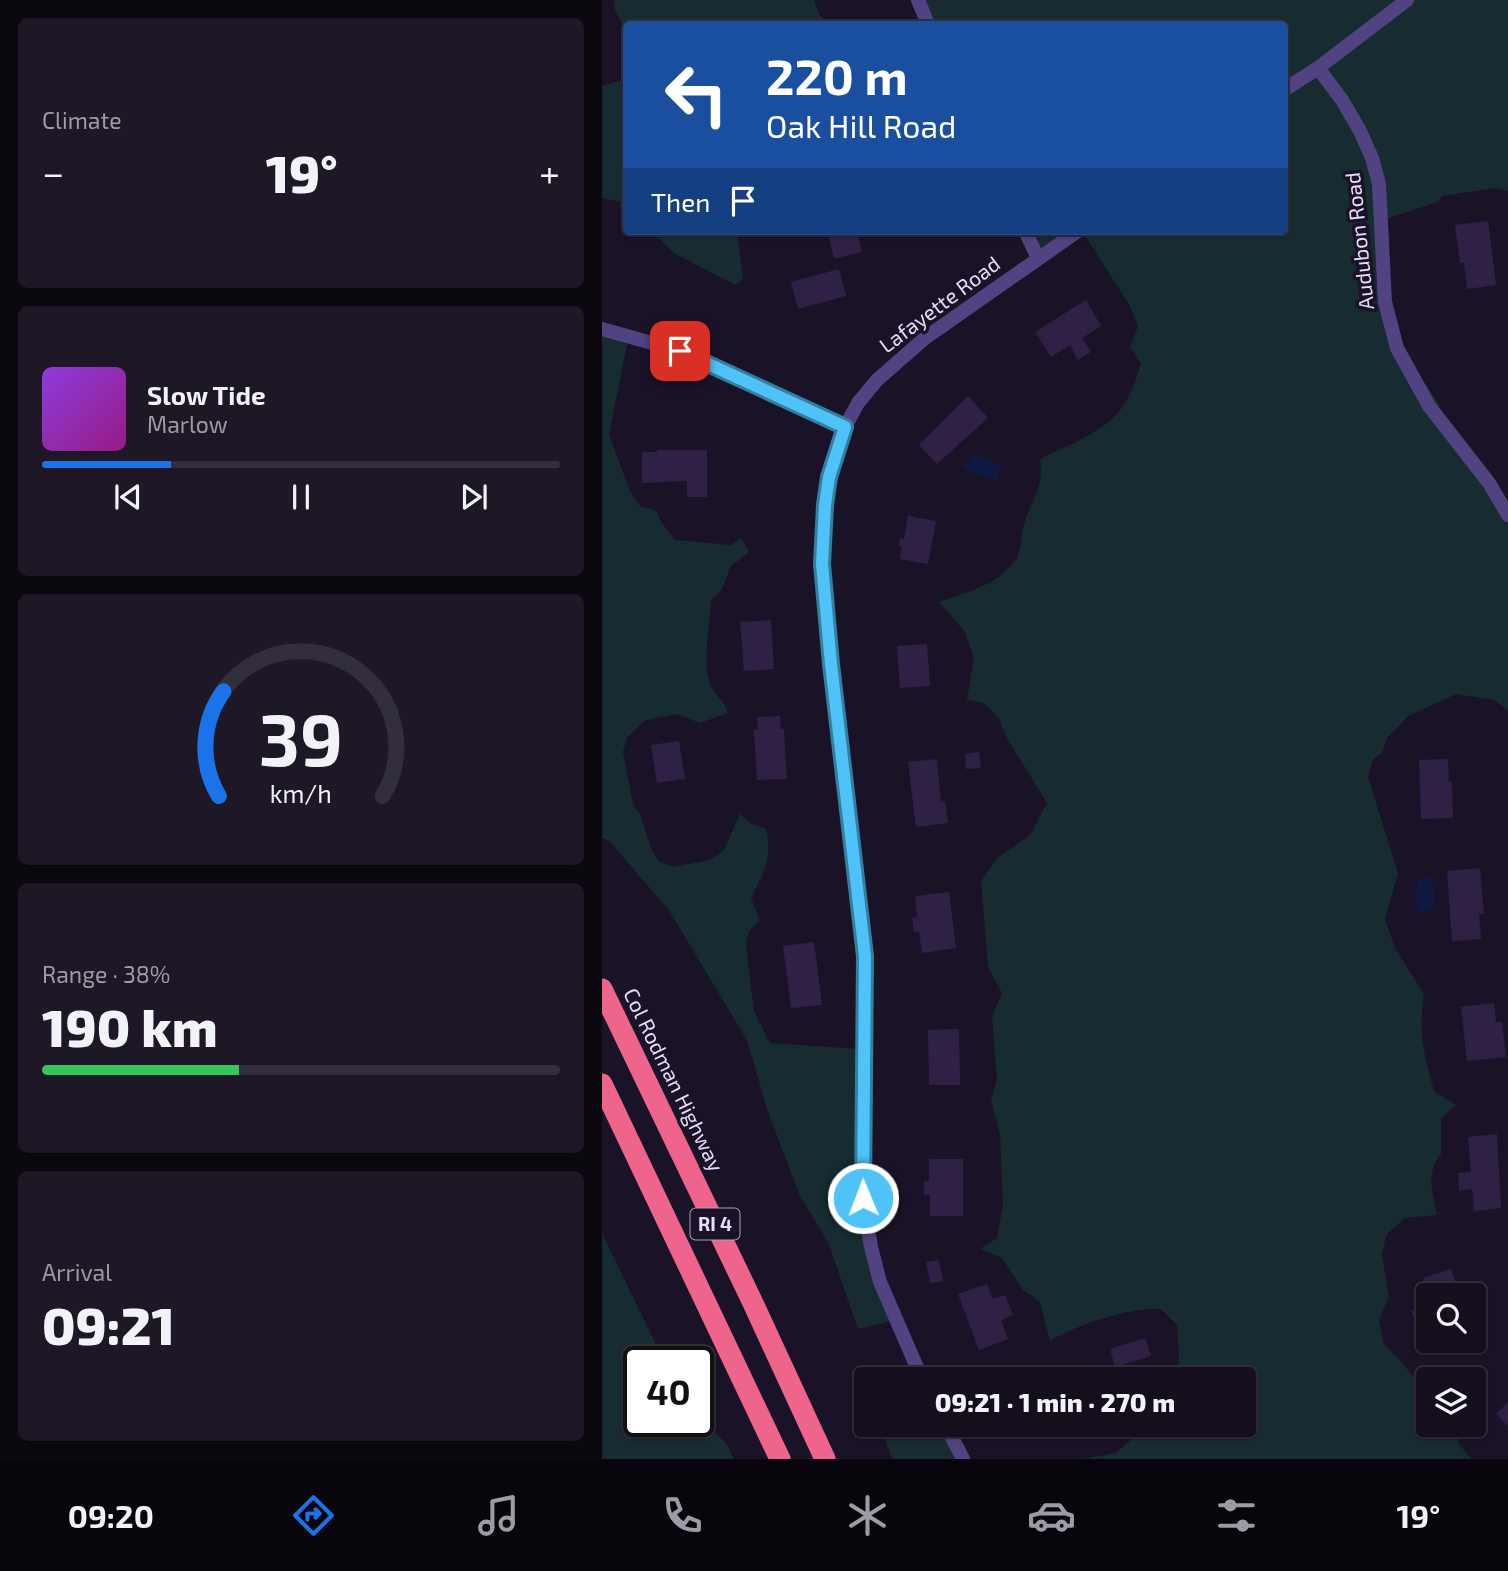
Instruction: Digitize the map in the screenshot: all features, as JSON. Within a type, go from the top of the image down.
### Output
[{"type":"highway","name":"Col Rodman Highway","points":[[602,989],[825,1459]]},
{"type":"highway","name":"RI 4","points":[[602,1084],[780,1459]]},
{"type":"street","points":[[918,0],[927,21]]},
{"type":"street","points":[[1288,87],[1318,68],[1407,0]]},
{"type":"street","name":"Audubon Road","points":[[1318,68],[1342,100],[1360,131],[1371,158],[1378,184],[1385,302],[1400,356],[1429,405],[1479,474],[1489,483],[1508,515]]},
{"type":"street","points":[[1027,235],[1038,258]]},
{"type":"street","name":"Lafayette Road","points":[[917,1367],[880,1282],[863,1198],[865,956],[822,564],[825,505],[829,477],[845,427],[858,403],[877,380],[925,338],[1072,235]]},
{"type":"street","points":[[602,329],[680,351],[845,427]]},
{"type":"street","points":[[952,1437],[963,1459]]},
{"type":"green space","points":[[614,0],[814,0],[819,14],[825,21],[623,21],[623,25],[615,10]]},
{"type":"green space","points":[[919,0],[1508,0],[1508,191],[1495,188],[1442,196],[1438,202],[1385,219],[1382,224],[1396,342],[1414,372],[1440,406],[1436,408],[1508,514],[1508,711],[1495,700],[1456,694],[1408,716],[1387,738],[1382,753],[1373,759],[1368,777],[1398,873],[1385,919],[1395,948],[1424,994],[1423,1043],[1434,1091],[1456,1105],[1441,1119],[1441,1154],[1433,1168],[1432,1176],[1437,1215],[1405,1218],[1386,1235],[1382,1255],[1389,1297],[1379,1320],[1383,1342],[1416,1378],[1416,1437],[1458,1437],[1459,1444],[1471,1459],[1082,1459],[1116,1453],[1134,1437],[1256,1437],[1256,1367],[1180,1367],[1177,1325],[1161,1309],[1134,1311],[1104,1318],[1050,1341],[1040,1302],[1023,1290],[1002,1258],[980,1249],[997,1238],[1003,1206],[1000,1135],[991,1100],[997,1079],[992,1016],[1002,993],[988,967],[981,881],[997,858],[1030,835],[1047,803],[1007,738],[998,717],[984,703],[967,700],[974,658],[965,632],[939,602],[970,591],[1007,570],[1019,553],[1025,521],[1039,485],[1040,459],[1102,427],[1122,408],[1134,384],[1141,364],[1130,347],[1138,326],[1130,306],[1085,235],[1288,235],[1288,21],[924,21]]},
{"type":"green space","points":[[623,69],[623,203],[602,198],[602,86],[622,80]]},
{"type":"green space","points":[[655,235],[738,235],[743,279],[735,285],[674,253]]},
{"type":"green space","points":[[1027,235],[1082,235],[1039,256]]},
{"type":"green space","points":[[602,329],[628,340],[609,435],[630,491],[640,506],[656,511],[675,540],[731,545],[741,538],[749,552],[731,566],[722,589],[711,601],[707,673],[728,713],[700,723],[677,714],[646,720],[627,737],[623,752],[633,804],[640,814],[652,851],[659,861],[672,867],[710,860],[724,850],[740,814],[752,824],[766,829],[768,857],[751,898],[760,920],[749,931],[746,945],[754,1011],[770,1043],[859,1049],[864,1195],[896,1320],[858,1329],[828,1242],[800,1196],[768,1112],[747,1040],[669,910],[609,841],[602,838]]},
{"type":"green space","points":[[602,1233],[657,1346],[623,1346],[623,1437],[714,1437],[714,1432],[726,1443],[734,1459],[602,1459]]},
{"type":"green space","points":[[884,1437],[951,1437],[963,1459],[892,1459]]},
{"type":"water","points":[[973,454],[1002,465],[996,481],[963,468]]},
{"type":"water","points":[[1427,876],[1432,880],[1435,898],[1432,909],[1422,914],[1416,906],[1416,893],[1420,879]]},
{"type":"building","points":[[1488,221],[1496,285],[1467,289],[1455,225]]},
{"type":"building","points":[[828,235],[858,235],[862,252],[834,259]]},
{"type":"building","points":[[839,269],[846,296],[798,309],[791,282]]},
{"type":"building","points":[[1086,300],[1101,326],[1082,338],[1091,352],[1078,360],[1070,345],[1051,357],[1035,332]]},
{"type":"building","points":[[968,396],[988,418],[937,464],[919,445]]},
{"type":"building","points":[[707,450],[707,497],[687,497],[687,481],[642,483],[642,452]]},
{"type":"building","points":[[908,516],[936,521],[928,564],[900,559],[900,538],[904,539]]},
{"type":"building","points":[[771,620],[774,669],[744,671],[740,622]]},
{"type":"building","points":[[927,644],[930,686],[900,688],[897,646]]},
{"type":"building","points":[[780,716],[781,729],[784,729],[787,779],[757,780],[754,730],[758,730],[757,717]]},
{"type":"building","points":[[679,741],[685,779],[657,783],[651,745]]},
{"type":"building","points":[[979,752],[981,768],[966,769],[965,754]]},
{"type":"building","points":[[937,759],[941,802],[945,801],[948,823],[916,827],[908,762]]},
{"type":"building","points":[[1448,759],[1453,818],[1421,819],[1419,760]]},
{"type":"building","points":[[1480,868],[1484,914],[1479,914],[1481,939],[1452,941],[1447,871]]},
{"type":"building","points":[[949,892],[956,948],[922,953],[919,932],[914,932],[912,918],[917,917],[915,896]]},
{"type":"building","points":[[814,942],[822,1005],[791,1008],[783,946]]},
{"type":"building","points":[[1494,1003],[1496,1022],[1502,1022],[1506,1057],[1467,1061],[1461,1007]]},
{"type":"building","points":[[959,1029],[960,1085],[929,1085],[928,1030]]},
{"type":"building","points":[[1497,1134],[1501,1208],[1474,1211],[1472,1189],[1459,1191],[1458,1173],[1471,1172],[1468,1137]]},
{"type":"building","points":[[929,1159],[963,1159],[963,1216],[930,1216],[930,1195],[924,1195],[924,1181],[929,1181]]},
{"type":"building","points":[[939,1260],[943,1281],[930,1283],[926,1262]]},
{"type":"building","points":[[1451,1269],[1455,1283],[1425,1283],[1423,1278]]},
{"type":"building","points":[[987,1284],[993,1299],[1005,1295],[1013,1315],[1001,1320],[1008,1339],[979,1350],[958,1294]]},
{"type":"building","points":[[1416,1309],[1416,1324],[1411,1311]]},
{"type":"building","points":[[1145,1338],[1151,1356],[1115,1367],[1110,1349]]},
{"type":"building","points":[[1508,1402],[1508,1426],[1496,1414]]},
{"type":"route","points":[[680,351],[845,427],[829,477],[822,564],[865,956],[863,1198]]}]
